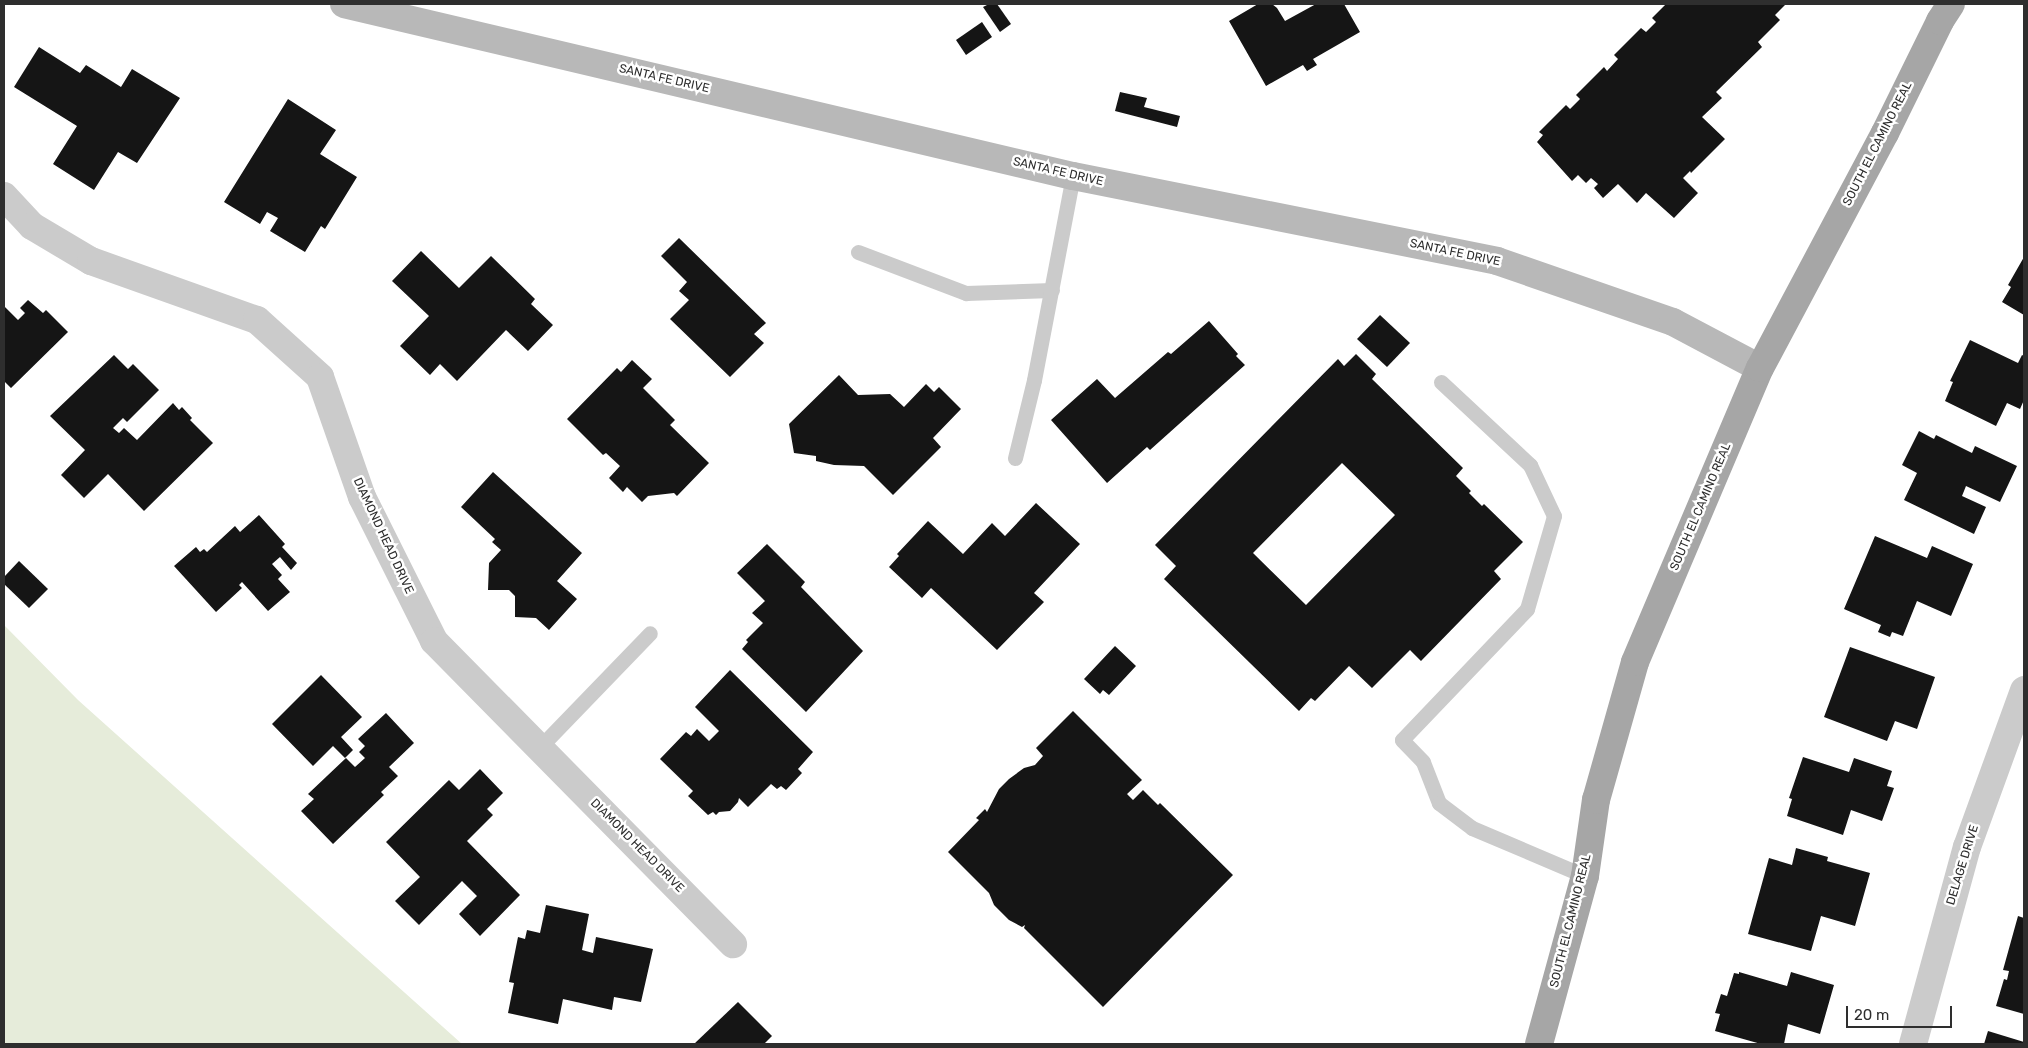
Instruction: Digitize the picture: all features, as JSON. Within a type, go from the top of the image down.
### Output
[{"type":"main road","name":"SANTA FE DRIVE","points":[[344,4],[1073,176],[1498,261],[1672,322],[1760,368]]},
{"type":"main road","name":"SOUTH EL CAMINO REAL","points":[[1538,1044],[1585,876],[1596,800],[1635,662],[1760,368],[1951,4]]},
{"type":"street","name":"DIAMOND HEAD DRIVE","points":[[4,196],[32,226],[91,261],[257,320],[320,377],[362,497],[434,640],[733,944]]},
{"type":"street","name":"DELAGE DRIVE","points":[[1913,1044],[1967,846],[2024,690]]},
{"type":"lane","points":[[1015,458],[1034,380],[1073,176]]},
{"type":"lane","points":[[858,252],[966,292],[1052,290]]},
{"type":"lane","points":[[1441,382],[1530,465],[1554,516],[1527,609],[1402,740],[1423,762],[1439,802],[1472,828],[1585,876]]},
{"type":"lane","points":[[540,747],[650,633]]},
{"type":"green space","points":[[4,625],[78,700],[462,1044],[4,1044]]},
{"type":"building","points":[[989,4],[997,4],[1011,24],[1000,32],[983,7]]},
{"type":"building","points":[[1258,4],[1272,4],[1277,8],[1285,21],[1316,4],[1344,4],[1360,32],[1313,59],[1317,65],[1307,71],[1303,65],[1266,86],[1229,21]]},
{"type":"building","points":[[1666,4],[1786,4],[1775,15],[1780,20],[1758,42],[1762,47],[1716,92],[1722,98],[1702,117],[1725,139],[1691,173],[1690,171],[1683,178],[1698,193],[1674,218],[1646,193],[1637,203],[1618,184],[1603,198],[1594,188],[1598,184],[1591,178],[1586,183],[1578,175],[1572,181],[1537,142],[1543,135],[1539,132],[1566,105],[1570,109],[1580,99],[1576,95],[1604,67],[1607,71],[1618,59],[1614,55],[1641,28],[1646,32],[1656,22],[1652,18]]},
{"type":"building","points":[[982,22],[992,37],[966,55],[956,40]]},
{"type":"building","points":[[39,47],[80,73],[86,65],[121,87],[132,69],[180,98],[137,163],[118,152],[94,190],[53,164],[77,126],[14,87]]},
{"type":"building","points":[[1120,92],[1147,98],[1144,107],[1180,116],[1177,127],[1115,111]]},
{"type":"building","points":[[288,99],[336,130],[320,154],[357,177],[325,229],[321,226],[305,252],[270,231],[278,218],[267,212],[260,224],[224,202]]},
{"type":"building","points":[[679,238],[766,323],[754,334],[764,343],[730,377],[670,319],[689,300],[679,291],[687,282],[661,256]]},
{"type":"building","points":[[421,251],[459,288],[491,256],[535,299],[531,304],[553,325],[528,351],[506,330],[457,381],[440,364],[430,375],[400,346],[429,316],[392,281]]},
{"type":"building","points":[[2024,257],[2024,315],[2002,302],[2011,287],[2008,285]]},
{"type":"building","points":[[28,300],[43,313],[46,310],[68,332],[11,388],[4,381],[4,306],[18,320],[25,313],[20,308]]},
{"type":"building","points":[[1380,315],[1410,343],[1387,367],[1357,339]]},
{"type":"building","points":[[1209,321],[1238,354],[1236,356],[1245,365],[1150,450],[1147,447],[1107,483],[1051,420],[1097,379],[1115,398],[1168,352],[1171,354]]},
{"type":"building","points":[[1970,340],[2018,363],[2022,355],[2024,356],[2024,400],[2020,409],[2007,403],[1996,426],[1945,401],[1953,382],[1950,381]]},
{"type":"building","points":[[1356,354],[1376,374],[1372,379],[1463,468],[1456,476],[1471,491],[1469,493],[1482,506],[1484,504],[1523,542],[1494,571],[1501,579],[1421,661],[1410,650],[1372,688],[1349,666],[1315,701],[1311,698],[1299,711],[1164,579],[1176,566],[1155,545],[1338,359],[1344,366]],"holes":[[[1342,463],[1395,515],[1306,605],[1253,553]]]},
{"type":"building","points":[[114,355],[128,369],[133,364],[159,390],[127,422],[123,418],[113,428],[119,433],[124,428],[137,440],[173,403],[179,410],[182,407],[192,418],[190,420],[213,443],[144,511],[108,474],[84,498],[61,475],[85,450],[50,416]]},
{"type":"building","points":[[632,360],[652,379],[643,388],[675,420],[670,425],[709,463],[677,496],[674,493],[648,496],[642,502],[627,487],[623,492],[609,478],[620,466],[606,453],[603,455],[567,419],[617,368],[621,372]]},
{"type":"building","points":[[839,375],[858,395],[890,394],[904,407],[926,384],[934,392],[939,387],[961,409],[933,438],[941,447],[893,495],[864,466],[834,465],[816,461],[816,456],[794,453],[789,424]]},
{"type":"building","points":[[1919,431],[1934,439],[1936,435],[1972,453],[1975,446],[2017,466],[2000,502],[1966,486],[1962,496],[1986,507],[1974,534],[1904,500],[1917,473],[1902,465]]},
{"type":"building","points":[[493,472],[582,553],[557,581],[577,599],[549,630],[536,618],[515,617],[515,596],[509,590],[488,590],[489,563],[501,550],[492,542],[495,539],[461,507]]},
{"type":"building","points":[[1036,503],[1080,544],[1034,593],[1044,602],[997,650],[931,588],[922,598],[889,567],[899,556],[897,554],[928,521],[963,554],[992,523],[1005,536]]},
{"type":"building","points":[[259,515],[285,544],[282,547],[297,563],[291,570],[280,557],[272,564],[282,575],[278,579],[290,592],[268,611],[242,582],[239,585],[242,588],[216,612],[174,566],[196,547],[200,552],[204,549],[207,552],[235,526],[240,532]]},
{"type":"building","points":[[1875,536],[1927,558],[1932,546],[1973,564],[1951,616],[1917,601],[1903,636],[1892,632],[1890,637],[1878,632],[1881,625],[1844,609]]},
{"type":"building","points":[[767,544],[805,582],[801,587],[863,651],[806,712],[742,649],[748,642],[746,640],[763,623],[752,613],[765,601],[737,573]]},
{"type":"building","points":[[19,561],[48,589],[29,608],[4,584],[4,577]]},
{"type":"building","points":[[1115,646],[1136,666],[1109,695],[1103,690],[1100,694],[1084,679]]},
{"type":"building","points":[[1850,647],[1935,677],[1917,729],[1895,721],[1887,741],[1824,717]]},
{"type":"building","points":[[730,670],[813,752],[798,769],[802,773],[786,790],[781,786],[777,789],[771,784],[748,807],[739,798],[730,811],[719,812],[716,815],[713,812],[708,815],[688,796],[693,791],[660,759],[686,732],[691,736],[697,729],[709,741],[719,731],[695,707]]},
{"type":"building","points":[[321,675],[362,717],[341,737],[353,750],[345,758],[333,746],[313,766],[272,724]]},
{"type":"building","points":[[1073,711],[1142,780],[1127,794],[1133,800],[1143,790],[1158,805],[1160,803],[1233,875],[1103,1007],[1024,928],[1025,925],[1022,927],[1009,920],[994,905],[989,893],[948,852],[979,820],[976,818],[985,809],[987,812],[999,789],[1024,768],[1035,765],[1043,756],[1036,748]]},
{"type":"building","points":[[386,713],[414,743],[389,767],[398,776],[381,792],[384,795],[333,844],[301,811],[314,799],[308,794],[346,758],[355,767],[365,758],[359,752],[365,746],[358,739]]},
{"type":"building","points":[[1803,757],[1849,772],[1854,758],[1892,771],[1887,786],[1894,788],[1882,821],[1851,810],[1843,835],[1787,816],[1792,799],[1789,798]]},
{"type":"building","points":[[480,769],[503,793],[487,809],[493,815],[467,841],[520,895],[480,936],[459,914],[477,896],[462,881],[419,925],[395,901],[420,877],[386,842],[449,780],[459,790]]},
{"type":"building","points":[[1796,848],[1828,857],[1827,861],[1870,873],[1855,926],[1821,916],[1811,951],[1748,934],[1769,858],[1792,865]]},
{"type":"building","points":[[546,905],[589,914],[582,950],[593,953],[596,937],[653,949],[641,1002],[614,997],[612,1010],[563,999],[558,1024],[508,1013],[514,983],[509,982],[518,937],[525,939],[527,930],[540,933]]},
{"type":"building","points":[[2018,916],[2024,918],[2024,1014],[1996,1006],[2004,979],[2007,980],[2009,971],[2003,970]]},
{"type":"building","points":[[1739,972],[1787,986],[1791,972],[1834,985],[1820,1034],[1788,1024],[1784,1044],[1761,1044],[1715,1031],[1720,1014],[1715,1013],[1721,994],[1727,996],[1734,973],[1739,974]]},
{"type":"building","points":[[738,1002],[772,1036],[764,1044],[694,1044]]},
{"type":"building","points":[[1988,1031],[2024,1042],[2024,1044],[1984,1044]]}]
